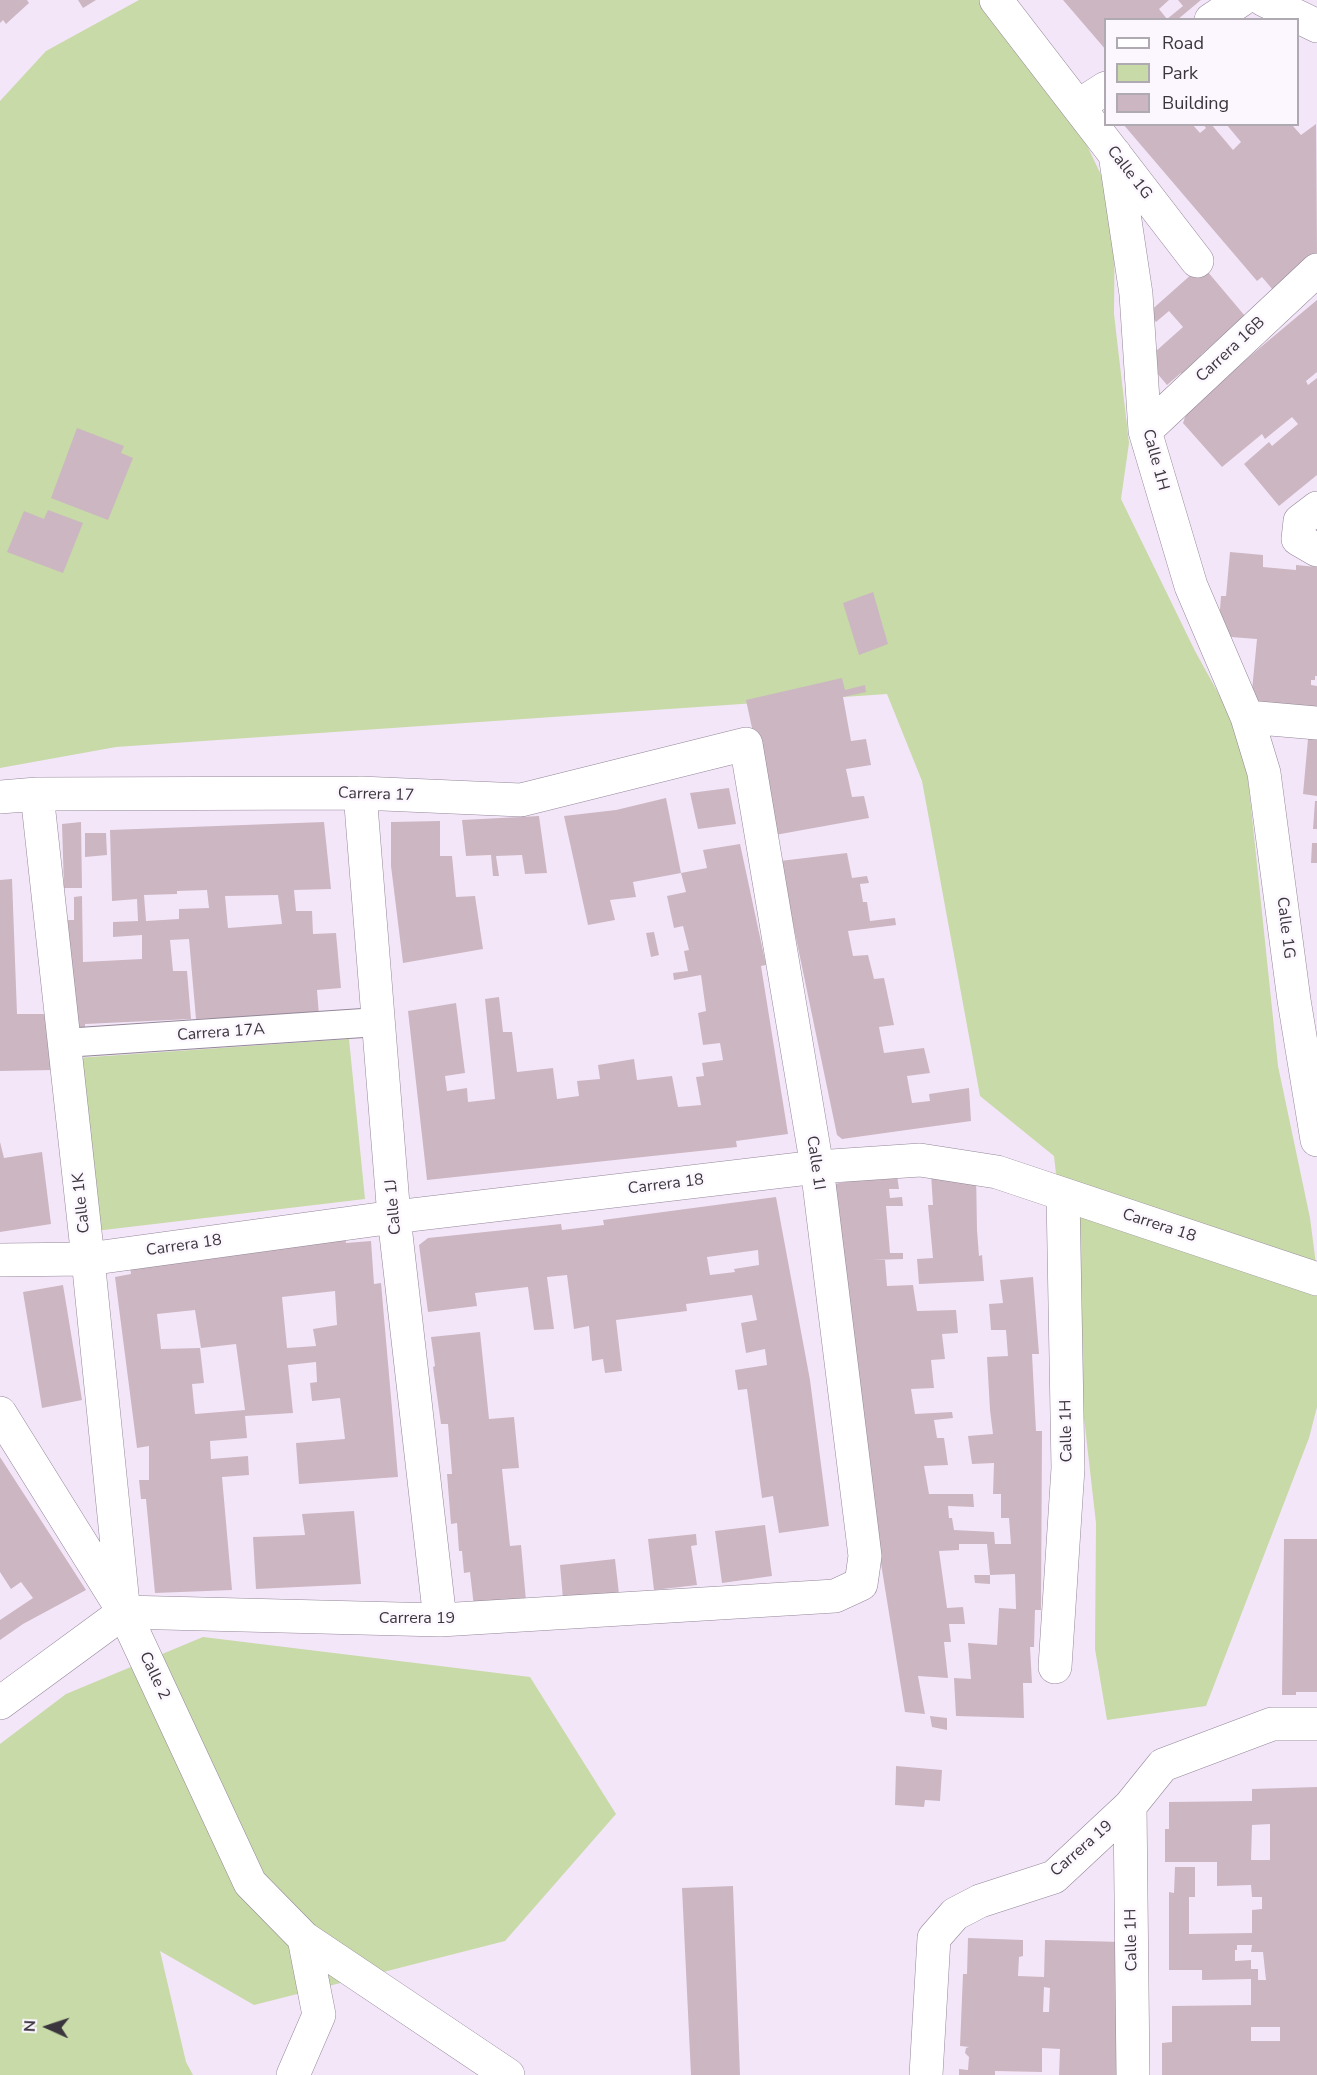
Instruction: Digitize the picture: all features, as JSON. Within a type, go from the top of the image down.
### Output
[{"type":"street","name":"Calle 1G","points":[[996,0],[1197,261]]},
{"type":"street","points":[[1214,18],[1241,0]]},
{"type":"street","points":[[1264,0],[1317,26]]},
{"type":"street","points":[[1078,106],[1104,89]]},
{"type":"street","name":"Calle 1H","points":[[1115,154],[1136,294],[1145,431],[1191,586],[1247,717]]},
{"type":"street","name":"Carrera 16B","points":[[1145,431],[1317,270]]},
{"type":"street","points":[[1308,544],[1300,521],[1317,508]]},
{"type":"street","name":"Calle 1G","points":[[1247,717],[1264,773],[1294,1000],[1317,1140]]},
{"type":"street","points":[[1247,717],[1317,723]]},
{"type":"street","name":"Carrera 17","points":[[0,797],[38,794],[360,793],[521,800],[746,744]]},
{"type":"street","name":"Calle 1I","points":[[746,744],[817,1167],[865,1556],[861,1584]]},
{"type":"street","name":"Calle 1J","points":[[360,793],[394,1217],[440,1620]]},
{"type":"street","name":"Calle 1K","points":[[38,794],[124,1612]]},
{"type":"street","name":"Carrera 17A","points":[[64,1043],[378,1022]]},
{"type":"street","name":"Carrera 18","points":[[0,1260],[88,1259],[394,1217],[817,1167],[920,1160],[998,1172],[1317,1279]]},
{"type":"street","name":"Calle 1H","points":[[1055,1667],[1068,1468],[1063,1194]]},
{"type":"street","name":"Calle 2","points":[[0,1413],[124,1612],[250,1883],[304,1938],[508,2075]]},
{"type":"street","name":"Carrera 19","points":[[124,1612],[440,1620],[835,1596],[861,1584]]},
{"type":"street","points":[[0,1703],[124,1612]]},
{"type":"street","name":"Carrera 19","points":[[927,2075],[934,1938],[955,1914],[980,1901],[1054,1876],[1130,1806],[1163,1765],[1272,1724],[1317,1724]]},
{"type":"street","name":"Calle 1H","points":[[1130,1806],[1133,2075]]},
{"type":"street","points":[[293,2075],[319,2015],[304,1938]]},
{"type":"green space","points":[[139,0],[983,0],[1057,83],[1115,204],[1114,314],[1129,443],[1121,499],[1195,651],[1244,740],[1278,1066],[1310,1218],[1317,1272],[1317,1407],[1309,1438],[1206,1706],[1107,1720],[1095,1649],[1096,1523],[1054,1156],[980,1096],[922,781],[887,694],[116,747],[0,768],[0,101],[46,51]]},
{"type":"green space","points":[[349,1039],[365,1199],[87,1232],[77,1058]]},
{"type":"green space","points":[[203,1637],[530,1677],[616,1814],[505,1941],[254,2005],[160,1951],[186,2062],[193,2075],[0,2075],[0,1744],[66,1694]]},
{"type":"building","points":[[0,0],[27,0],[29,3],[6,24],[3,20],[0,23]]},
{"type":"building","points":[[78,0],[96,0],[83,8]]},
{"type":"building","points":[[1063,0],[1169,0],[1159,9],[1166,18],[1104,18],[1104,48]]},
{"type":"building","points":[[1178,0],[1201,0],[1179,18],[1168,18],[1183,6]]},
{"type":"building","points":[[1316,124],[1317,254],[1273,290],[1262,277],[1257,281],[1125,126],[1194,126],[1200,133],[1206,128],[1204,126],[1213,126],[1233,150],[1241,142],[1228,126],[1293,126],[1301,135]]},
{"type":"building","points":[[1202,265],[1245,316],[1201,355],[1202,358],[1183,375],[1181,373],[1167,385],[1146,360],[1183,327],[1169,311],[1156,322],[1148,313]]},
{"type":"building","points":[[1317,300],[1317,372],[1306,381],[1308,385],[1317,378],[1317,475],[1279,506],[1244,464],[1269,442],[1272,446],[1298,424],[1292,417],[1265,439],[1262,434],[1222,467],[1183,423],[1188,408]]},
{"type":"building","points":[[77,428],[124,446],[121,453],[133,458],[108,520],[51,498]]},
{"type":"building","points":[[48,510],[83,523],[63,573],[7,552],[24,511],[44,519]]},
{"type":"building","points":[[1230,552],[1263,555],[1263,567],[1296,570],[1296,565],[1317,567],[1317,676],[1315,680],[1311,680],[1311,685],[1317,686],[1317,707],[1251,701],[1257,639],[1218,636],[1221,596],[1226,596]]},
{"type":"building","points":[[873,592],[888,644],[859,655],[843,603]]},
{"type":"building","points":[[842,678],[845,690],[865,685],[866,692],[843,697],[851,741],[866,739],[871,765],[846,769],[852,797],[864,796],[869,818],[775,835],[746,700]]},
{"type":"building","points":[[1309,728],[1317,728],[1317,796],[1303,794]]},
{"type":"building","points":[[729,788],[736,824],[698,829],[690,793]]},
{"type":"building","points":[[666,798],[681,873],[633,882],[636,897],[610,900],[615,920],[588,925],[564,816],[616,810]]},
{"type":"building","points":[[1315,801],[1317,801],[1317,829],[1313,829]]},
{"type":"building","points":[[539,816],[547,873],[525,874],[522,855],[496,856],[499,876],[493,876],[491,855],[466,856],[462,820]]},
{"type":"building","points":[[440,821],[440,856],[452,856],[456,897],[475,896],[483,949],[403,963],[391,866],[391,822]]},
{"type":"building","points":[[81,822],[82,888],[64,888],[62,824]]},
{"type":"building","points":[[324,822],[331,889],[294,890],[296,911],[312,911],[313,934],[336,933],[341,988],[317,990],[319,1015],[196,1019],[189,939],[170,940],[173,971],[187,971],[191,1019],[85,1024],[85,1028],[70,1028],[64,920],[74,920],[74,897],[82,896],[83,962],[142,959],[142,935],[113,937],[113,922],[138,921],[137,899],[112,901],[110,830]],"holes":[[[207,890],[209,908],[179,909],[179,919],[146,921],[144,895]],[[278,895],[282,924],[228,928],[225,896]]]},
{"type":"building","points":[[85,833],[106,833],[107,855],[85,857]]},
{"type":"building","points":[[1312,843],[1317,843],[1317,863],[1311,863]]},
{"type":"building","points":[[740,844],[766,965],[761,966],[788,1134],[736,1141],[737,1147],[427,1180],[408,1011],[456,1003],[465,1073],[445,1076],[447,1091],[467,1088],[468,1102],[495,1099],[485,999],[499,997],[503,1032],[512,1032],[517,1072],[553,1068],[557,1099],[579,1096],[577,1081],[600,1079],[598,1065],[634,1059],[637,1080],[672,1076],[678,1107],[701,1105],[696,1077],[704,1076],[702,1063],[723,1060],[720,1043],[703,1045],[698,1013],[706,1011],[701,975],[674,980],[673,973],[688,971],[684,951],[689,950],[683,926],[674,928],[667,896],[686,892],[681,873],[707,868],[703,850]]},
{"type":"building","points":[[847,853],[852,878],[867,876],[869,883],[860,884],[863,902],[867,902],[870,921],[895,918],[896,925],[848,931],[853,956],[868,955],[874,979],[884,978],[894,1025],[879,1027],[884,1053],[924,1048],[930,1073],[907,1076],[912,1103],[930,1101],[929,1094],[969,1088],[971,1121],[842,1139],[837,1135],[780,861]]},
{"type":"building","points":[[12,879],[17,1014],[48,1014],[53,1070],[0,1071],[0,880]]},
{"type":"building","points":[[654,932],[659,955],[651,957],[646,933]]},
{"type":"building","points":[[0,1142],[4,1158],[42,1152],[51,1224],[0,1232]]},
{"type":"building","points":[[976,1171],[977,1230],[984,1281],[919,1284],[917,1259],[933,1258],[928,1205],[933,1205],[931,1174]]},
{"type":"building","points":[[897,1175],[899,1189],[889,1189],[890,1198],[902,1197],[903,1206],[886,1206],[890,1253],[903,1253],[903,1259],[872,1260],[885,1260],[887,1286],[913,1285],[917,1311],[956,1310],[958,1333],[942,1334],[945,1359],[931,1360],[934,1388],[911,1389],[915,1414],[952,1412],[953,1418],[934,1420],[937,1438],[944,1438],[948,1465],[924,1466],[929,1494],[973,1494],[974,1507],[948,1506],[949,1518],[952,1518],[954,1530],[994,1532],[995,1544],[1011,1544],[1009,1518],[1001,1518],[1001,1494],[993,1494],[994,1463],[972,1464],[968,1436],[993,1434],[987,1357],[1008,1356],[1006,1330],[991,1330],[989,1304],[1003,1303],[1000,1280],[1033,1277],[1039,1354],[1032,1354],[1036,1431],[1042,1431],[1041,1610],[1035,1610],[1034,1647],[1030,1647],[1032,1683],[1023,1683],[1024,1718],[956,1716],[954,1678],[971,1679],[968,1643],[997,1645],[999,1608],[1016,1609],[1015,1574],[990,1575],[987,1544],[959,1544],[959,1550],[939,1551],[947,1608],[963,1607],[965,1624],[949,1624],[951,1642],[944,1642],[948,1678],[918,1676],[925,1714],[905,1712],[878,1545],[834,1184]]},
{"type":"building","points":[[776,1197],[810,1380],[829,1526],[779,1533],[773,1496],[762,1498],[747,1389],[738,1390],[735,1370],[767,1365],[765,1349],[746,1353],[741,1323],[757,1320],[752,1295],[686,1304],[687,1311],[616,1320],[622,1371],[605,1373],[603,1359],[592,1361],[589,1326],[574,1329],[567,1275],[547,1277],[554,1329],[534,1330],[528,1287],[475,1293],[477,1306],[428,1312],[419,1245],[428,1238],[561,1224],[562,1230],[604,1225],[603,1220]],"holes":[[[758,1250],[759,1265],[734,1269],[735,1272],[710,1275],[707,1257]]]},
{"type":"building","points":[[345,1237],[346,1243],[371,1241],[374,1284],[381,1283],[398,1477],[299,1484],[296,1443],[345,1439],[340,1398],[312,1401],[310,1383],[317,1382],[316,1362],[288,1365],[293,1413],[245,1416],[247,1438],[210,1441],[211,1459],[248,1456],[249,1475],[222,1477],[232,1590],[155,1593],[146,1499],[141,1499],[139,1480],[149,1480],[149,1446],[137,1448],[115,1277],[131,1274],[130,1267]],"holes":[[[335,1291],[337,1325],[313,1329],[316,1346],[287,1348],[282,1297]],[[195,1310],[201,1348],[236,1344],[245,1410],[195,1414],[192,1384],[204,1383],[200,1348],[161,1349],[157,1314]]]},
{"type":"building","points":[[63,1285],[82,1400],[42,1408],[23,1292]]},
{"type":"building","points":[[480,1332],[489,1419],[514,1417],[519,1468],[502,1469],[510,1546],[521,1545],[526,1601],[474,1607],[470,1572],[464,1573],[462,1551],[459,1551],[457,1523],[451,1524],[447,1474],[452,1474],[448,1424],[441,1424],[431,1337]]},
{"type":"building","points":[[0,1457],[86,1590],[23,1624],[0,1640],[0,1620],[33,1598],[21,1582],[11,1589],[0,1572]]},
{"type":"building","points":[[354,1511],[361,1584],[256,1589],[253,1537],[305,1535],[302,1514]]},
{"type":"building","points":[[765,1525],[772,1576],[722,1583],[715,1531]]},
{"type":"building","points":[[696,1534],[697,1545],[691,1546],[697,1585],[654,1590],[648,1539]]},
{"type":"building","points":[[1284,1539],[1317,1539],[1317,1692],[1282,1695]]},
{"type":"building","points":[[615,1559],[619,1594],[563,1599],[560,1565]]},
{"type":"building","points":[[974,1575],[990,1575],[990,1584],[975,1583]]},
{"type":"building","points":[[930,1716],[947,1718],[947,1730],[932,1727]]},
{"type":"building","points":[[896,1766],[942,1770],[940,1801],[925,1800],[924,1807],[895,1805]]},
{"type":"building","points":[[1317,1787],[1317,2075],[1162,2075],[1162,2043],[1172,2042],[1172,2006],[1251,2005],[1251,1979],[1202,1980],[1202,1970],[1169,1970],[1169,1892],[1174,1893],[1175,1867],[1195,1867],[1195,1897],[1189,1897],[1189,1934],[1252,1933],[1252,1910],[1262,1909],[1262,1897],[1252,1897],[1251,1885],[1217,1886],[1217,1862],[1165,1862],[1165,1829],[1169,1829],[1169,1802],[1252,1801],[1252,1789]],"holes":[[[1270,1824],[1270,1860],[1251,1860],[1252,1825]],[[1237,1945],[1252,1945],[1251,1952],[1263,1952],[1266,1980],[1258,1980],[1258,1969],[1251,1969],[1251,1960],[1235,1961],[1235,1950],[1237,1950]],[[1251,2027],[1280,2027],[1280,2041],[1251,2041]]]},
{"type":"building","points":[[733,1886],[740,2075],[691,2075],[682,1888]]},
{"type":"building","points":[[968,1938],[1023,1940],[1023,1956],[1019,1957],[1018,1976],[1044,1977],[1045,1940],[1123,1942],[1119,2075],[1059,2075],[1060,2049],[1042,2048],[1042,2072],[995,2071],[995,2075],[959,2075],[959,2069],[968,2070],[969,2057],[965,2053],[966,2048],[969,2047],[960,2046],[963,1974],[967,1974]],"holes":[[[1044,1987],[1050,1988],[1049,2012],[1043,2012]]]}]
